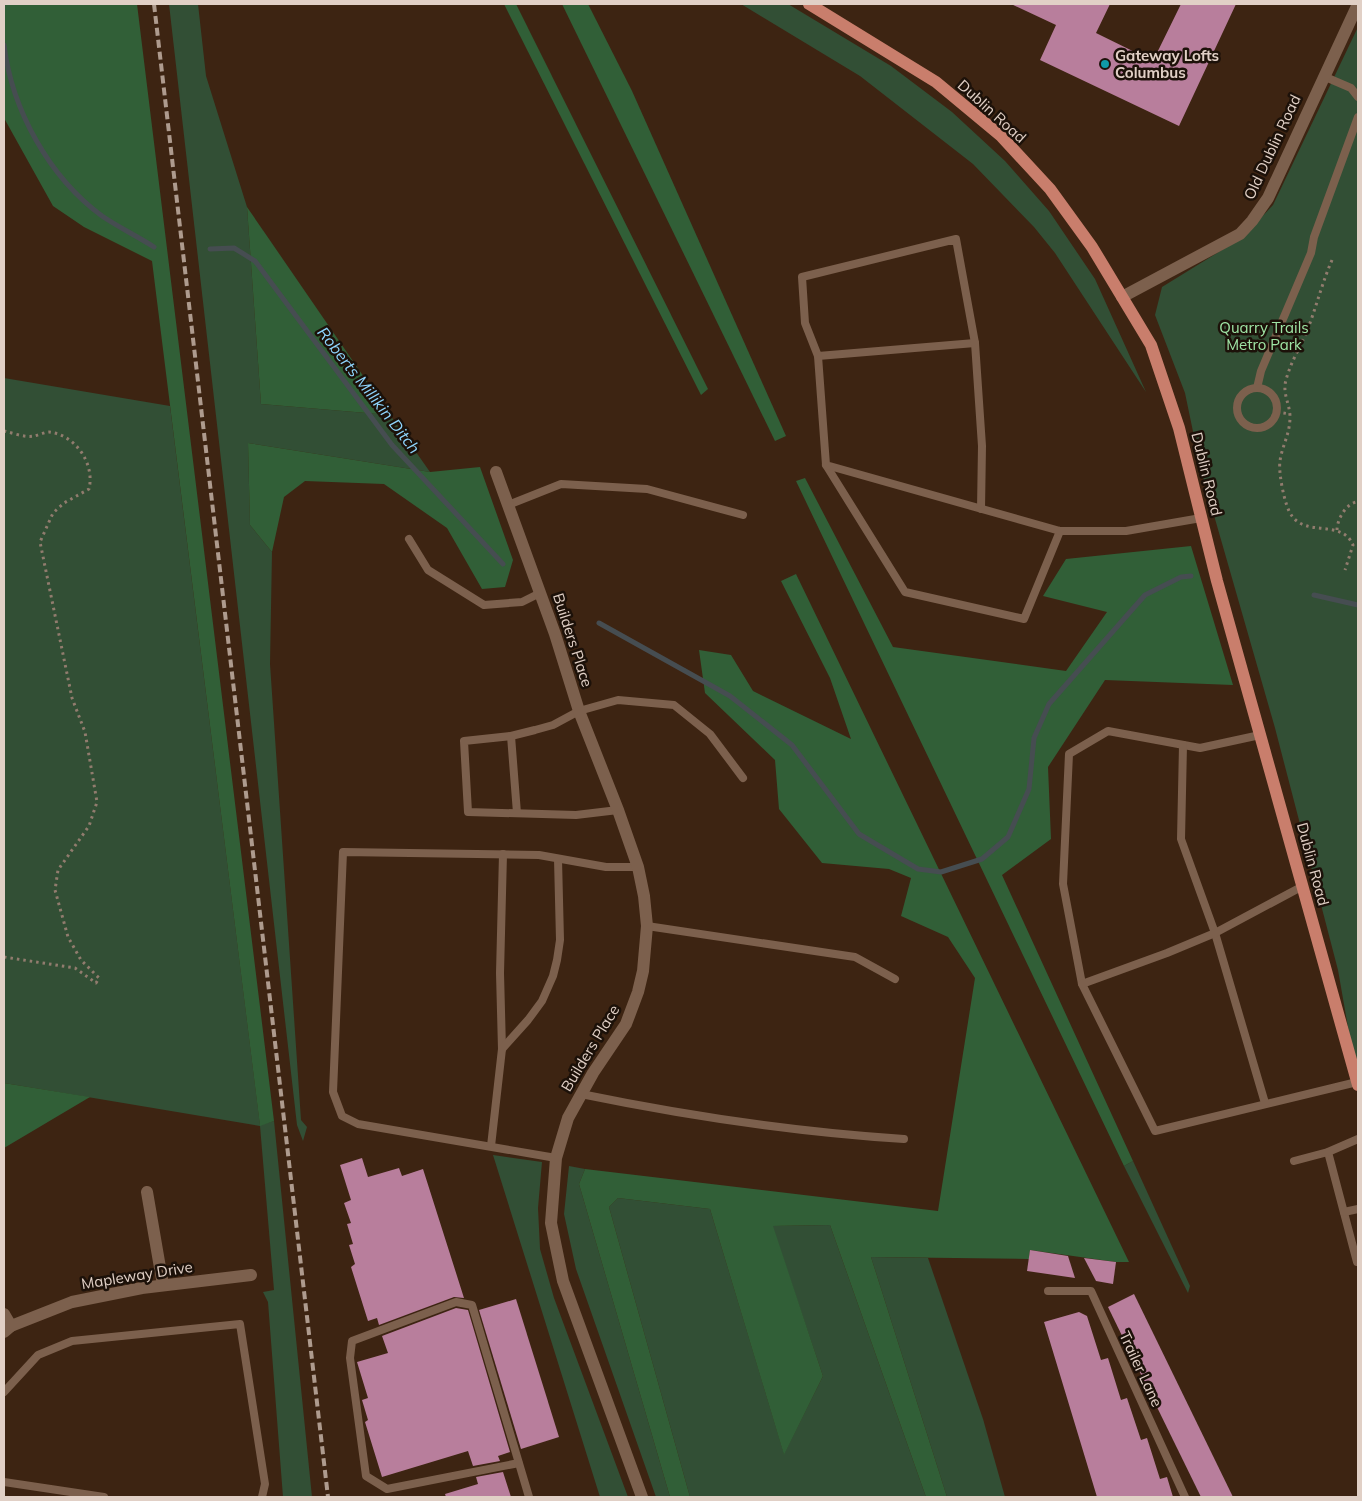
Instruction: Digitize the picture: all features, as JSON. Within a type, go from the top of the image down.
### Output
[{"type":"main road","name":"Dublin Road","points":[[809,4],[936,82],[1001,136],[1050,189],[1092,247],[1151,345],[1179,428],[1201,518],[1260,735],[1358,1084]]},
{"type":"street","name":"Old Dublin Road","points":[[1122,297],[1240,234],[1247,227],[1268,198],[1358,4]]},
{"type":"street","name":"Builders Place","points":[[496,472],[540,593],[579,711],[638,867],[644,896],[647,926],[643,971],[631,1014],[568,1118],[556,1158],[551,1223],[563,1281],[642,1497]]},
{"type":"street","points":[[147,1192],[163,1285]]},
{"type":"street","name":"Mapleway Drive","points":[[7,1329],[72,1302],[163,1285],[251,1276]]},
{"type":"street","points":[[4,1314],[7,1329]]},
{"type":"lane","points":[[1323,76],[1350,88],[1358,97]]},
{"type":"lane","points":[[1257,388],[1261,371],[1311,253],[1314,236],[1358,117]]},
{"type":"lane","points":[[981,509],[982,446],[975,343],[956,239],[802,277],[805,323],[818,356],[826,465],[905,592],[1024,619],[1060,531]]},
{"type":"lane","points":[[818,356],[975,343]]},
{"type":"lane","points":[[1257,388],[1270,392],[1274,398],[1277,412],[1275,418],[1264,427],[1257,428],[1244,423],[1238,412],[1240,398],[1244,393],[1257,388]]},
{"type":"lane","points":[[826,465],[1060,531],[1126,531],[1201,518]]},
{"type":"lane","points":[[508,504],[561,484],[647,489],[743,515]]},
{"type":"lane","points":[[409,539],[428,570],[484,605],[522,602],[540,593]]},
{"type":"lane","points":[[618,810],[576,815],[468,812],[464,740],[511,736],[553,725],[579,711],[618,700],[674,705],[710,734],[743,778]]},
{"type":"lane","points":[[1260,735],[1200,748],[1108,731],[1069,754],[1063,884],[1082,984],[1155,1131],[1265,1103],[1358,1084]]},
{"type":"lane","points":[[511,736],[517,813]]},
{"type":"lane","points":[[1183,745],[1181,839],[1215,933],[1265,1103]]},
{"type":"lane","points":[[556,1158],[358,1124],[342,1116],[333,1092],[343,852],[540,855],[606,867],[638,867]]},
{"type":"lane","points":[[491,1146],[502,1049],[500,974],[503,854]]},
{"type":"lane","points":[[502,1049],[542,1001],[553,976],[560,940],[558,859]]},
{"type":"lane","points":[[1082,984],[1167,954],[1215,933],[1303,886]]},
{"type":"lane","points":[[647,926],[855,957],[895,979]]},
{"type":"lane","points":[[581,1094],[665,1111],[752,1125],[842,1135],[904,1139]]},
{"type":"lane","points":[[1294,1161],[1328,1152],[1358,1139]]},
{"type":"lane","points":[[1328,1152],[1357,1262]]},
{"type":"lane","points":[[1344,1212],[1358,1209]]},
{"type":"lane","name":"Trailer Lane","points":[[1048,1291],[1091,1291],[1185,1497]]},
{"type":"lane","points":[[519,1463],[388,1489],[376,1484],[366,1476],[350,1358],[352,1341],[456,1302],[472,1305],[519,1463],[529,1497]]},
{"type":"lane","points":[[4,1392],[38,1355],[72,1341],[240,1324],[265,1484],[262,1497]]},
{"type":"lane","points":[[4,1482],[104,1497]]},
{"type":"path","points":[[1332,260],[1306,333],[1286,379],[1284,391],[1290,414],[1288,438],[1280,461],[1280,475],[1290,515],[1298,524],[1337,530],[1350,538],[1353,545],[1345,570]]},
{"type":"path","points":[[1277,412],[1290,414]]},
{"type":"path","points":[[4,431],[32,437],[49,432],[68,439],[88,461],[92,477],[89,488],[53,513],[40,542],[72,698],[85,732],[97,802],[89,826],[58,870],[55,890],[68,937],[81,960],[100,978],[96,984],[75,968],[4,957]]},
{"type":"path","points":[[1337,530],[1337,522],[1343,513],[1352,503],[1358,502]]},
{"type":"green space","points":[[4,4],[137,4],[274,1121],[260,1126],[152,261],[84,227],[53,206],[4,118]]},
{"type":"green space","points":[[169,4],[198,4],[206,76],[247,207],[261,404],[390,415],[430,472],[248,443],[250,525],[272,552],[270,664],[301,1120],[307,1127],[303,1141],[297,1125]]},
{"type":"green space","points":[[504,4],[516,4],[708,389],[701,395]]},
{"type":"green space","points":[[562,4],[588,4],[632,91],[786,436],[775,441]]},
{"type":"green space","points":[[741,4],[788,4],[891,66],[952,112],[1005,161],[1049,211],[1095,279],[1146,392],[1055,253],[1034,227],[973,164],[860,76]]},
{"type":"green space","name":"Quarry Trails Metro Park","points":[[1358,27],[1358,1084],[1338,970],[1275,728],[1201,470],[1185,393],[1155,315],[1162,287],[1243,237],[1273,205]]},
{"type":"green space","points":[[247,207],[390,415],[261,404]]},
{"type":"green space","points":[[4,378],[170,406],[260,1125],[274,1121],[312,1497],[283,1497],[268,1302],[263,1292],[274,1290],[260,1126],[4,1083]]},
{"type":"green space","points":[[248,443],[430,472],[480,467],[513,560],[505,587],[482,589],[447,528],[384,484],[305,481],[284,497],[272,552],[250,525]]},
{"type":"green space","points":[[805,478],[893,647],[1066,671],[1107,612],[1043,596],[1066,559],[1191,546],[1233,685],[1105,680],[1048,767],[1051,839],[1002,875],[1133,1161],[1124,1166],[796,481]]},
{"type":"green space","points":[[796,574],[1129,1262],[1116,1262],[1030,1250],[1029,1259],[871,1257],[947,1497],[926,1497],[830,1225],[773,1226],[823,1376],[784,1455],[710,1209],[618,1198],[609,1207],[690,1497],[670,1497],[579,1184],[585,1169],[938,1211],[975,978],[948,937],[901,916],[911,878],[889,869],[822,863],[779,809],[775,760],[705,693],[699,650],[731,655],[753,691],[851,739],[830,678],[781,581]]},
{"type":"green space","points":[[4,1083],[90,1097],[4,1148]]},
{"type":"green space","points":[[493,1155],[542,1162],[538,1208],[540,1249],[554,1298],[628,1497],[600,1497]]},
{"type":"green space","points":[[1133,1161],[1190,1286],[1188,1293],[1124,1166]]},
{"type":"green space","points":[[569,1166],[585,1169],[579,1184],[670,1497],[656,1497],[576,1269],[564,1214]]},
{"type":"green space","points":[[618,1198],[710,1209],[784,1454],[823,1376],[772,1226],[830,1225],[926,1497],[690,1497],[609,1207]]},
{"type":"green space","points":[[871,1257],[928,1258],[983,1419],[1005,1497],[947,1497]]},
{"type":"building","name":"Gateway Lofts Columbus","points":[[1011,4],[1110,4],[1096,33],[1153,61],[1181,4],[1236,4],[1179,126],[1040,60],[1056,25]]},
{"type":"building","points":[[362,1158],[368,1177],[399,1168],[402,1176],[423,1169],[464,1298],[454,1297],[379,1325],[377,1318],[368,1321],[351,1267],[355,1264],[349,1245],[353,1244],[347,1224],[351,1223],[344,1203],[351,1200],[340,1165]]},
{"type":"building","points":[[1030,1250],[1068,1256],[1075,1278],[1027,1271]]},
{"type":"building","points":[[1084,1258],[1116,1262],[1113,1284],[1096,1281]]},
{"type":"building","points":[[1134,1294],[1233,1497],[1201,1497],[1108,1307]]},
{"type":"building","points":[[516,1299],[559,1437],[521,1449],[479,1310]]},
{"type":"building","points":[[456,1308],[468,1310],[510,1452],[498,1456],[500,1461],[473,1466],[468,1451],[382,1477],[365,1422],[368,1420],[362,1400],[368,1398],[357,1362],[388,1353],[382,1336]]},
{"type":"building","points":[[1079,1312],[1087,1316],[1101,1360],[1108,1358],[1121,1400],[1127,1398],[1141,1440],[1147,1438],[1160,1479],[1167,1477],[1173,1497],[1097,1497],[1044,1322]]},
{"type":"building","points":[[503,1472],[511,1497],[446,1497],[445,1494],[478,1484],[476,1477]]},
{"type":"waterway","name":"Roberts Millikin Ditch","points":[[4,45],[15,94],[36,140],[50,162],[65,182],[102,216],[154,247]]},
{"type":"waterway","name":"Roberts Millikin Ditch","points":[[210,249],[234,248],[255,261],[392,445],[503,564]]},
{"type":"waterway","name":"Roberts Millikin Ditch","points":[[599,623],[730,696],[792,745],[859,834],[918,869],[941,872],[982,859],[1008,837],[1029,789],[1034,738],[1049,704],[1145,595],[1181,577],[1191,576]]},
{"type":"waterway","name":"Roberts Millikin Ditch","points":[[1314,595],[1358,605]]},
{"type":"railway","points":[[154,4],[328,1497]]},
{"type":"place","name":"Gateway Lofts Columbus","points":[[1105,64]]}]
